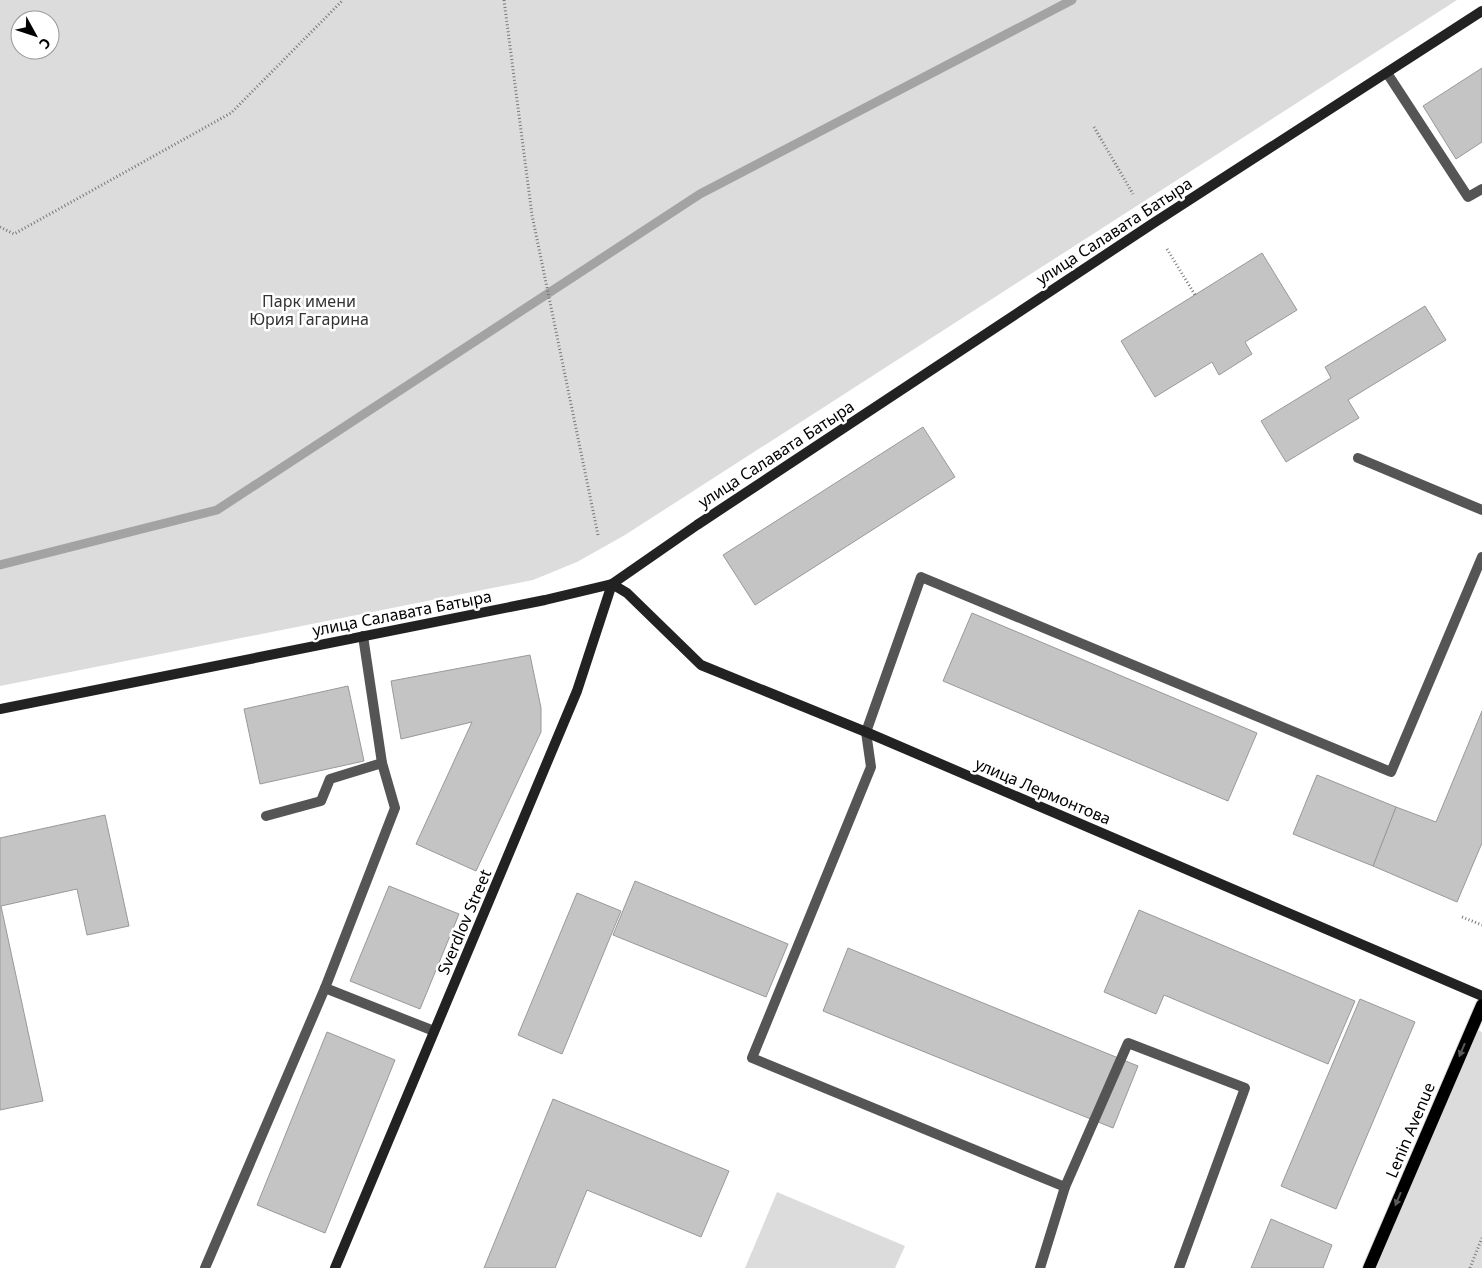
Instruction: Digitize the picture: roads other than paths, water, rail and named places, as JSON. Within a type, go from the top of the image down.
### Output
[{"type":"main road","name":"Lenin Avenue","points":[[1369,1268],[1482,1006]]},
{"type":"street","name":"улица Салавата Батыра","points":[[0,709],[545,600],[612,584],[697,525],[1144,230],[1482,11]]},
{"type":"street","name":"улица Лермонтова","points":[[612,584],[626,593],[701,665],[866,732],[1482,996]]},
{"type":"street","name":"Sverdlov Street","points":[[335,1268],[577,691],[612,584]]},
{"type":"lane","points":[[1387,73],[1468,197],[1482,189]]},
{"type":"lane","points":[[1358,458],[1482,510]]},
{"type":"lane","points":[[1065,1187],[752,1058],[871,767],[866,732],[921,578],[1391,772],[1482,557]]},
{"type":"lane","points":[[205,1268],[326,988],[395,808],[382,763],[363,636]]},
{"type":"lane","points":[[266,816],[320,801],[330,778],[382,763]]},
{"type":"lane","points":[[326,988],[434,1031]]},
{"type":"lane","points":[[1040,1268],[1065,1187],[1128,1043],[1245,1088],[1178,1268]]},
{"type":"waterway","points":[[0,565],[217,510],[700,194],[1072,0]]},
{"type":"park label","name":"Парк имени Юрия Гагарина","points":[[309,310]]}]
